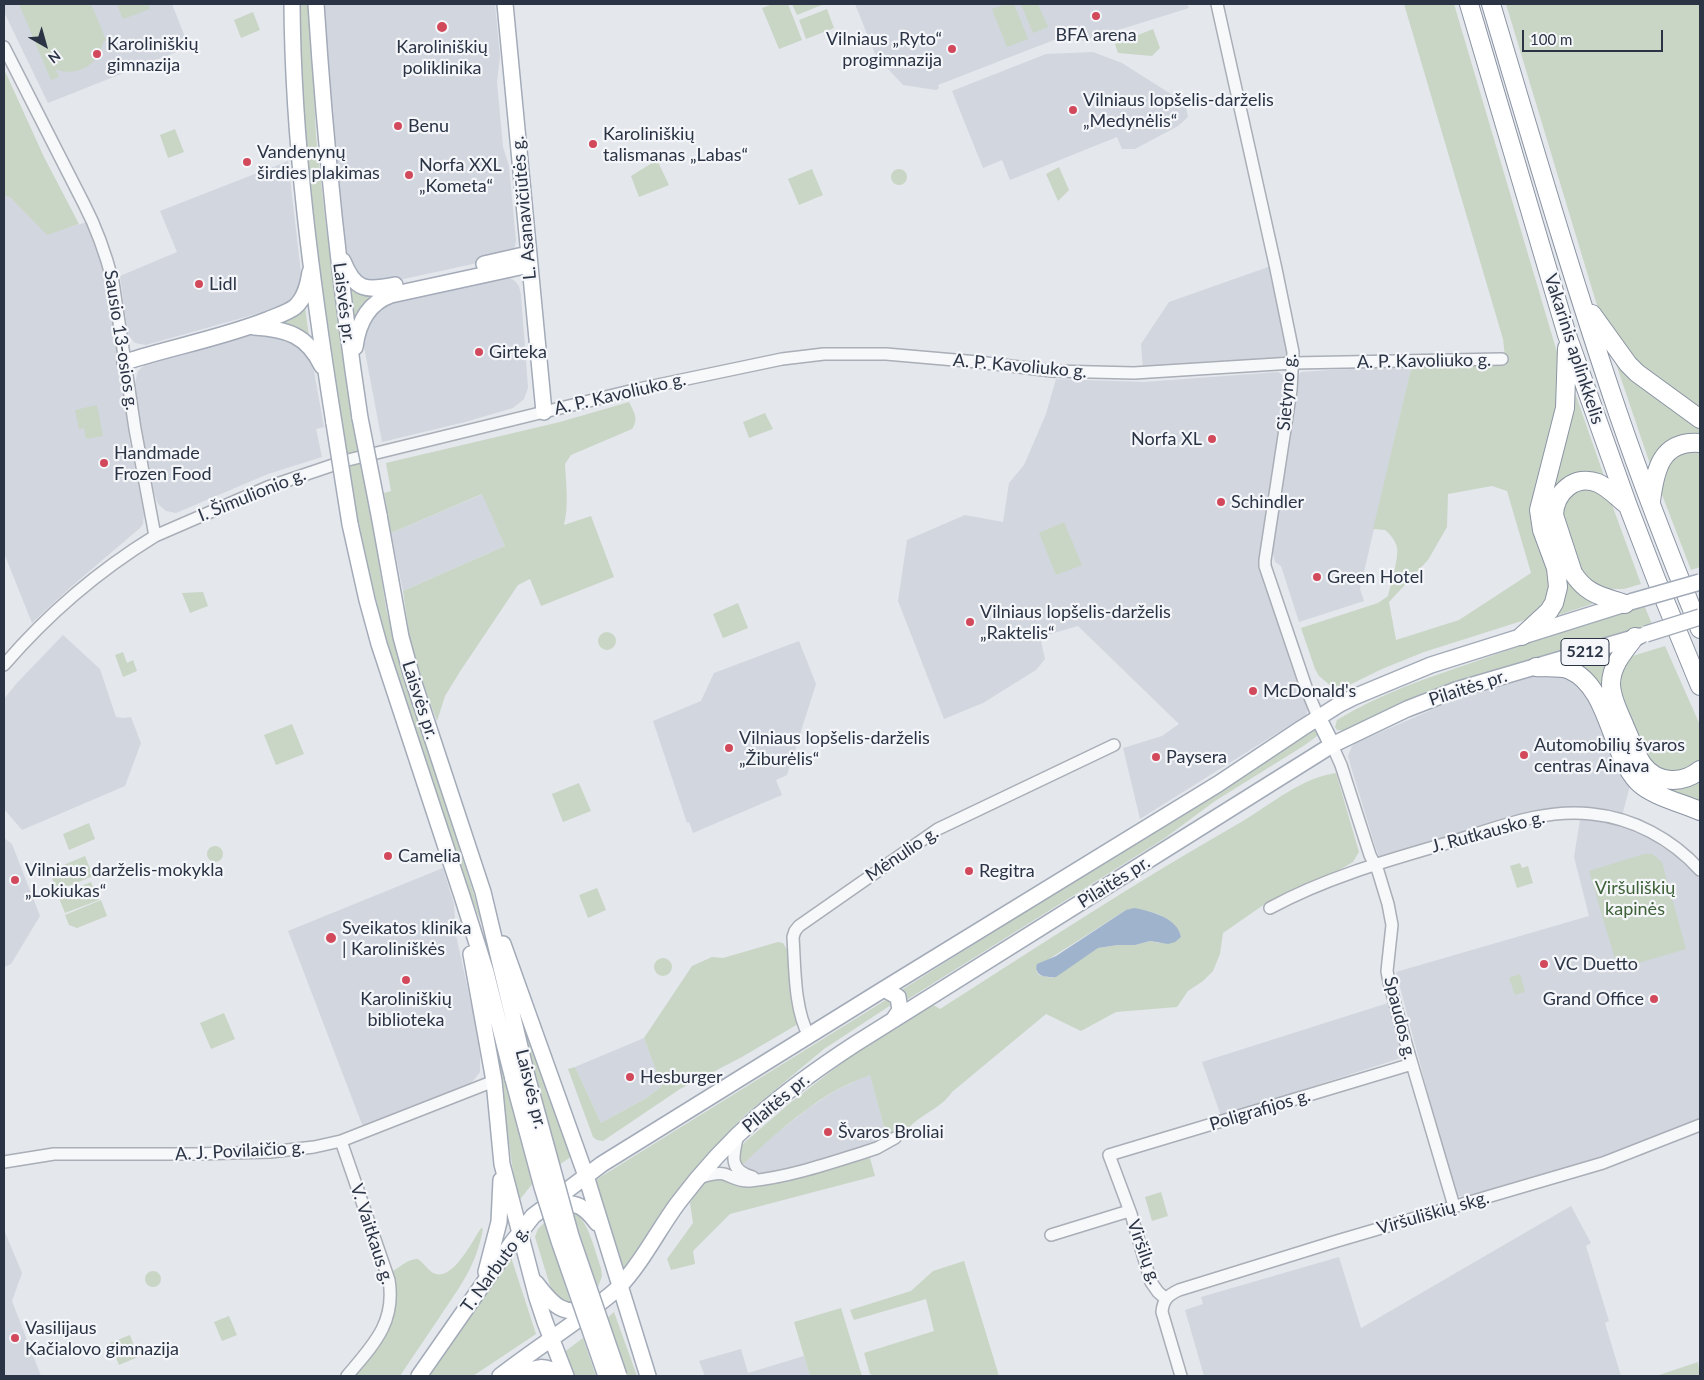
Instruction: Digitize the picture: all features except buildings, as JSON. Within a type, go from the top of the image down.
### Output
[{"type":"highway","name":"Vakarinis aplinkkelis","points":[[1469,4],[1567,335],[1628,506],[1700,686]]},
{"type":"highway","name":"Vakarinis aplinkkelis","points":[[1491,4],[1551,206],[1618,413],[1700,629]]},
{"type":"highway","points":[[1582,299],[1628,364],[1649,382],[1700,419]]},
{"type":"highway","points":[[1522,636],[1549,611],[1554,603],[1558,587],[1556,568],[1542,530],[1539,510],[1565,408],[1567,335]]},
{"type":"highway","points":[[1651,504],[1657,468],[1665,456],[1672,449],[1681,445],[1700,443]]},
{"type":"highway","points":[[1628,506],[1605,487],[1597,483],[1580,482],[1573,484],[1560,495],[1554,507],[1554,515],[1573,572],[1578,580],[1594,594],[1628,603]]},
{"type":"highway","points":[[1640,636],[1624,650],[1614,667],[1611,684],[1614,701],[1640,761],[1651,773],[1666,780],[1676,781],[1685,779],[1694,776],[1700,770]]},
{"type":"highway","points":[[1536,667],[1569,669],[1585,681],[1596,696],[1626,766],[1639,783],[1656,793],[1700,811]]},
{"type":"main road","name":"Laisvės pr.","points":[[292,4],[296,118],[311,261],[326,374],[350,524],[367,600],[378,644],[572,1236],[620,1376]]},
{"type":"main road","name":"Laisvės pr.","points":[[316,4],[327,152],[352,366],[395,608],[407,661],[483,892],[542,1186],[606,1376]]},
{"type":"main road","name":"L. Asanavičiūtės g.","points":[[505,4],[544,412]]},
{"type":"main road","points":[[338,248],[349,275],[354,282],[377,289],[529,259]]},
{"type":"main road","points":[[352,366],[359,326],[368,311],[381,298],[529,259]]},
{"type":"main road","points":[[126,362],[250,326],[294,308],[300,301],[308,283],[311,261]]},
{"type":"main road","points":[[250,326],[285,331],[299,337],[316,353],[326,374]]},
{"type":"main road","name":"Pilaitės pr.","points":[[586,1176],[602,1164],[884,988],[1218,784],[1318,717],[1354,697],[1431,665],[1700,582]]},
{"type":"main road","name":"Pilaitės pr.","points":[[619,1286],[634,1268],[677,1204],[698,1178],[738,1133],[798,1082],[894,1019],[1332,745],[1407,708],[1465,688],[1700,617]]},
{"type":"main road","points":[[1318,717],[1332,745]]},
{"type":"main road","points":[[483,892],[510,961],[586,1176],[648,1376]]},
{"type":"main road","name":"Laisvės pr.","points":[[462,896],[494,1081],[502,1164],[531,1275],[551,1340],[566,1376]]},
{"type":"main road","points":[[884,988],[898,997],[900,1010],[894,1019]]},
{"type":"main road","points":[[477,1292],[487,1270],[498,1227],[502,1164]]},
{"type":"main road","name":"T. Narbuto g.","points":[[419,1376],[519,1233],[533,1216],[586,1176]]},
{"type":"main road","points":[[552,1201],[577,1204],[582,1207],[602,1230]]},
{"type":"main road","points":[[531,1275],[561,1309],[577,1312],[600,1303]]},
{"type":"main road","points":[[500,1376],[600,1303],[619,1286]]},
{"type":"main road","points":[[516,1376],[532,1369],[545,1367],[561,1376]]},
{"type":"street","name":"Sietyno g.","points":[[1217,4],[1291,336],[1293,363],[1291,390],[1265,560],[1267,575],[1318,717]]},
{"type":"street","name":"Sausio 13-osios g.","points":[[4,47],[101,240],[114,282],[135,429],[154,536]]},
{"type":"street","name":"A. P. Kavoliuko g.","points":[[544,412],[679,380],[782,359],[824,354],[886,354],[1052,371],[1094,373],[1160,373],[1293,363],[1502,359]]},
{"type":"street","name":"I. Šimulionio g.","points":[[4,666],[42,623],[70,598],[118,560],[154,536],[268,487],[313,471],[348,460],[544,412]]},
{"type":"street","name":"Mėnulio g.","points":[[809,1036],[804,1028],[797,989],[793,937],[799,926],[938,828],[1114,745]]},
{"type":"street","name":"Spaudos g.","points":[[1332,745],[1342,765],[1391,914],[1392,925],[1387,971],[1454,1206]]},
{"type":"street","name":"J. Rutkausko g.","points":[[1270,908],[1305,890],[1337,877],[1524,820],[1562,813],[1604,816],[1639,826],[1681,851],[1700,870]]},
{"type":"street","name":"Poligrafijos g.","points":[[1108,1155],[1412,1064]]},
{"type":"street","name":"A. J. Povilaičio g.","points":[[4,1162],[54,1154],[196,1154],[270,1152],[314,1147],[340,1141],[494,1081]]},
{"type":"street","name":"Viršuliškių skg.","points":[[1166,1299],[1179,1290],[1209,1280],[1603,1163],[1700,1124]]},
{"type":"street","points":[[738,1133],[734,1152],[737,1168],[745,1175],[765,1178]]},
{"type":"street","points":[[698,1178],[715,1173],[744,1181],[789,1174],[877,1148],[895,1138]]},
{"type":"street","name":"V. Vaitkaus g.","points":[[340,1141],[389,1280],[391,1293],[391,1305],[385,1324],[347,1376]]},
{"type":"street","name":"Viršilų g.","points":[[1108,1155],[1129,1210],[1151,1282],[1166,1299],[1162,1304],[1163,1319],[1181,1376]]},
{"type":"street","points":[[1051,1235],[1129,1210]]},
{"type":"shaded area","name":"Karoliniškių gimnazija","points":[[4,4],[172,4],[189,47],[48,103],[4,12]]},
{"type":"shaded area","points":[[322,4],[495,4],[500,56],[497,82],[503,147],[509,166],[516,241],[514,250],[505,257],[376,285],[366,283],[348,264],[335,156]]},
{"type":"shaded area","name":"Vilniaus „Ryto“ progimnazija","points":[[855,4],[1187,4],[1189,8],[1083,41],[1072,33],[938,85],[939,88],[936,90],[903,85],[876,56]]},
{"type":"shaded area","name":"Vilniaus lopšelis-darželis „Medynėlis“","points":[[1093,52],[1122,63],[1185,103],[1188,117],[1178,126],[1135,149],[1122,149],[1117,137],[1010,180],[1002,160],[983,168],[952,91],[1046,54]]},
{"type":"shaded area","points":[[288,161],[302,288],[288,305],[146,345],[135,343],[128,335],[120,276],[177,252],[160,211]]},
{"type":"shaded area","points":[[4,196],[10,197],[47,234],[87,222],[99,254],[109,295],[130,443],[144,513],[143,524],[140,528],[32,623],[4,553]]},
{"type":"shaded area","points":[[1271,266],[1270,275],[1289,351],[1288,355],[1283,358],[1143,369],[1141,344],[1169,302]]},
{"type":"shaded area","points":[[502,277],[515,281],[519,286],[521,295],[528,388],[524,399],[513,408],[382,442],[362,336],[364,323],[387,301]]},
{"type":"shaded area","points":[[254,334],[283,334],[311,355],[324,427],[316,429],[322,457],[268,474],[176,513],[166,511],[158,504],[146,458],[135,385],[137,374],[146,364]]},
{"type":"shaded area","points":[[1412,365],[1360,589],[1364,601],[1299,622],[1281,566],[1275,562],[1272,549],[1298,376],[1301,372]]},
{"type":"shaded area","points":[[1278,372],[1286,378],[1287,384],[1261,554],[1308,709],[1306,715],[1140,819],[1123,748],[1162,736],[1179,724],[1078,626],[1040,637],[1045,659],[1036,670],[983,703],[944,719],[898,601],[907,540],[965,515],[1003,522],[1009,483],[1024,465],[1046,414],[1056,379],[1144,382]]},
{"type":"shaded area","points":[[483,494],[505,546],[403,591],[391,533]]},
{"type":"shaded area","points":[[63,635],[100,669],[116,717],[131,717],[141,743],[125,786],[22,830],[4,809],[4,699]]},
{"type":"shaded area","name":"Vilniaus lopšelis-darželis „Žiburėlis“","points":[[799,641],[816,684],[787,775],[776,780],[782,795],[693,833],[689,822],[687,823],[653,721],[701,701],[714,673]]},
{"type":"shaded area","points":[[1556,672],[1585,688],[1631,782],[1622,816],[1578,809],[1383,857],[1379,856],[1348,756],[1352,746],[1445,704],[1544,673]]},
{"type":"shaded area","points":[[1580,820],[1601,821],[1651,839],[1676,856],[1700,880],[1700,1119],[1644,1142],[1587,1162],[1465,1197],[1458,1196],[1453,1189],[1396,972],[1589,916],[1574,857]]},
{"type":"shaded area","name":"Vilniaus darželis-mokykla „Lokiukas“","points":[[4,838],[12,844],[40,916],[11,964],[4,967]]},
{"type":"shaded area","points":[[443,868],[454,904],[456,935],[473,1013],[480,1055],[480,1072],[467,1085],[363,1127],[288,931]]},
{"type":"shaded area","points":[[1388,1003],[1404,1057],[1221,1116],[1202,1062]]},
{"type":"shaded area","points":[[644,1038],[662,1086],[648,1097],[601,1123],[575,1067]]},
{"type":"shaded area","points":[[870,1074],[887,1138],[864,1149],[775,1173],[756,1174],[740,1167],[766,1141],[809,1108],[833,1092]]},
{"type":"shaded area","points":[[1571,1206],[1591,1243],[1586,1246],[1609,1321],[1605,1323],[1621,1376],[1204,1376],[1185,1310],[1203,1304],[1201,1297],[1339,1257],[1361,1328]]},
{"type":"shaded area","name":"Vasilijaus Kačialovo gimnazija","points":[[4,1230],[22,1273],[12,1301],[41,1376],[4,1376]]},
{"type":"shaded area","points":[[741,1349],[748,1373],[804,1356],[810,1376],[705,1376],[699,1361]]},
{"type":"green space","points":[[19,4],[91,4],[106,40],[103,42],[97,57],[92,63],[79,70],[71,72],[55,69],[59,77],[51,80]]},
{"type":"green space","points":[[117,4],[148,4],[150,9],[123,19]]},
{"type":"green space","points":[[296,4],[310,4],[316,136],[326,226],[387,613],[484,930],[451,841],[394,666],[377,605],[353,496],[336,401],[316,257],[304,141]]},
{"type":"green space","points":[[773,4],[788,4],[802,40],[779,49],[762,8]]},
{"type":"green space","points":[[792,4],[824,4],[797,15]]},
{"type":"green space","points":[[1006,4],[1014,4],[1028,39],[1007,47],[992,9]]},
{"type":"green space","points":[[1021,4],[1038,4],[1048,27],[1033,33]]},
{"type":"green space","points":[[1404,4],[1454,4],[1559,359],[1561,390],[1539,487],[1552,582],[1545,604],[1528,619],[1424,652],[1382,669],[1337,691],[1319,676],[1315,669],[1301,628],[1378,603],[1388,596],[1396,564],[1397,547],[1392,537],[1385,530],[1373,529],[1412,365],[1506,365],[1503,339]],"holes":[[[1492,486],[1507,491],[1531,573],[1459,620],[1396,640],[1389,602],[1428,560],[1447,527],[1448,494]]]},
{"type":"green space","points":[[1506,4],[1700,4],[1700,411],[1639,367],[1602,317]]},
{"type":"green space","points":[[827,9],[834,28],[806,39],[799,20]]},
{"type":"green space","points":[[253,12],[260,30],[241,38],[234,20]]},
{"type":"green space","points":[[1153,29],[1160,48],[1152,56],[1118,53],[1115,44]]},
{"type":"green space","points":[[4,69],[44,157],[79,224],[47,235],[10,197],[4,196]]},
{"type":"green space","points":[[175,129],[184,152],[168,158],[160,135]]},
{"type":"green space","points":[[657,160],[669,185],[639,197],[631,176]]},
{"type":"green space","points":[[1059,167],[1069,190],[1058,201],[1046,174]]},
{"type":"green space","points":[[812,169],[823,195],[799,205],[788,179]]},
{"type":"green space","points":[[899,169],[905,171],[907,177],[905,183],[899,185],[893,183],[891,177],[893,171]]},
{"type":"green space","points":[[346,282],[359,294],[374,295],[360,310],[352,326]]},
{"type":"green space","points":[[305,307],[309,336],[292,325],[280,322],[298,315]]},
{"type":"green space","points":[[1614,358],[1700,426],[1700,437],[1651,467]]},
{"type":"green space","points":[[1574,390],[1604,476],[1602,478],[1593,475],[1579,475],[1564,482],[1556,489],[1551,499],[1550,521],[1568,576],[1577,588],[1595,601],[1595,603],[1551,617],[1560,601],[1563,586],[1559,560],[1546,520],[1546,504],[1564,440]]},
{"type":"green space","points":[[629,402],[635,419],[632,429],[571,455],[565,464],[567,502],[564,525],[591,516],[614,577],[541,606],[530,579],[518,585],[445,696],[437,721],[419,673],[409,634],[403,591],[505,546],[482,494],[391,533],[384,493],[391,491],[386,463],[560,422]]},
{"type":"green space","points":[[97,405],[103,436],[86,439],[84,428],[79,429],[75,410]]},
{"type":"green space","points":[[765,413],[773,429],[749,438],[743,422]]},
{"type":"green space","points":[[1700,450],[1700,567],[1691,570],[1661,492],[1663,467],[1682,451]]},
{"type":"green space","points":[[1591,487],[1611,502],[1641,584],[1624,589],[1607,589],[1595,585],[1578,570],[1560,506],[1568,493]]},
{"type":"green space","points":[[1064,522],[1082,565],[1056,575],[1039,533]]},
{"type":"green space","points":[[203,592],[208,606],[190,613],[182,593]]},
{"type":"green space","points":[[738,603],[748,628],[723,638],[713,614]]},
{"type":"green space","points":[[1644,605],[1652,624],[1484,674],[1414,699],[1346,731],[1337,730],[1335,727],[1337,720],[1370,702],[1404,687],[1558,632]]},
{"type":"green space","points":[[603,632],[611,632],[616,637],[614,648],[603,650],[598,645],[598,637]]},
{"type":"green space","points":[[1665,646],[1700,725],[1700,762],[1681,775],[1653,768],[1619,698],[1618,671],[1626,658]]},
{"type":"green space","points":[[1616,650],[1616,654],[1612,658],[1606,673],[1606,695],[1635,765],[1649,778],[1665,786],[1682,787],[1700,780],[1700,804],[1662,789],[1642,777],[1628,756],[1602,693],[1582,670],[1573,665]]},
{"type":"green space","points":[[123,652],[127,663],[133,660],[137,671],[123,677],[115,655]]},
{"type":"green space","points":[[292,724],[304,754],[276,765],[264,735]]},
{"type":"green space","points":[[1309,730],[1314,730],[1317,736],[1305,745],[1215,801],[1165,838],[905,1001],[900,991],[1231,782]]},
{"type":"green space","points":[[1336,773],[1359,852],[1353,862],[1320,881],[1262,906],[1223,933],[1220,954],[1213,971],[1203,981],[1188,991],[1177,1007],[1116,1012],[1081,1031],[1046,1014],[952,1092],[942,1103],[918,1119],[908,1129],[899,1131],[887,1138],[870,1075],[836,1090],[818,1101],[772,1137],[740,1167],[739,1153],[745,1142],[790,1103],[874,1038],[930,1003],[940,1009],[1204,843],[1288,792],[1323,776]],"holes":[[[1126,910],[1148,911],[1160,915],[1174,924],[1181,937],[1159,943],[1150,941],[1135,945],[1098,948],[1052,978],[1039,975],[1036,971],[1049,959]]]},
{"type":"green space","points":[[579,783],[591,811],[563,822],[552,794]]},
{"type":"green space","points":[[89,823],[95,839],[69,850],[63,834]]},
{"type":"green space","points":[[215,846],[223,854],[215,862],[207,854]]},
{"type":"green space","name":"Viršuliškių kapinės","points":[[1644,854],[1652,854],[1662,862],[1686,949],[1618,969],[1589,871]]},
{"type":"green space","points":[[85,856],[93,876],[57,891],[49,871]]},
{"type":"green space","points":[[1520,863],[1522,868],[1528,866],[1533,883],[1517,888],[1510,866]]},
{"type":"green space","points":[[91,882],[99,900],[65,913],[58,896]]},
{"type":"green space","points":[[597,888],[606,910],[588,918],[579,895]]},
{"type":"green space","points":[[101,900],[107,916],[77,928],[69,925],[65,915]]},
{"type":"green space","points":[[778,942],[783,943],[788,951],[798,1024],[742,1057],[680,1089],[603,1141],[593,1137],[568,1069],[575,1067],[601,1123],[648,1097],[662,1086],[644,1038],[692,966],[712,957],[723,958]]},
{"type":"green space","points":[[663,958],[669,961],[672,967],[669,973],[663,976],[657,973],[654,967],[657,961]]},
{"type":"green space","points":[[1520,974],[1525,992],[1515,995],[1509,978]]},
{"type":"green space","points":[[509,977],[572,1156],[559,1165]]},
{"type":"green space","points":[[889,998],[893,1002],[891,1005],[824,1049],[745,1115],[691,1174],[625,1270],[623,1270],[594,1181]]},
{"type":"green space","points":[[224,1013],[235,1039],[211,1049],[200,1023]]},
{"type":"green space","points":[[494,1036],[533,1183],[518,1202],[517,1200]]},
{"type":"green space","points":[[870,1158],[875,1176],[730,1214],[693,1251],[695,1264],[671,1270],[667,1259],[693,1223],[690,1203],[702,1183],[711,1178],[795,1177]]},
{"type":"green space","points":[[1161,1192],[1168,1216],[1152,1221],[1145,1197]]},
{"type":"green space","points":[[573,1212],[578,1215],[587,1228],[601,1268],[602,1276],[597,1290]]},
{"type":"green space","points":[[545,1222],[571,1304],[566,1304],[552,1292],[535,1237],[538,1229]]},
{"type":"green space","points":[[481,1228],[483,1229],[480,1242],[467,1275],[400,1376],[354,1376],[389,1329],[396,1304],[393,1271],[408,1261],[418,1259],[433,1273],[443,1274],[456,1265]]},
{"type":"green space","points":[[511,1257],[536,1334],[473,1376],[428,1376]]},
{"type":"green space","points":[[964,1261],[999,1376],[874,1376],[870,1374],[864,1353],[934,1331],[926,1299],[854,1320],[850,1310],[911,1291],[933,1271]]},
{"type":"green space","points":[[153,1271],[161,1279],[153,1287],[145,1279]]},
{"type":"green space","points":[[841,1308],[862,1376],[810,1376],[794,1322]]},
{"type":"green space","points":[[614,1312],[637,1376],[627,1376],[607,1318]]},
{"type":"green space","points":[[229,1316],[237,1335],[222,1341],[214,1322]]},
{"type":"green space","points":[[130,1335],[138,1357],[119,1365],[110,1343]]},
{"type":"green space","points":[[583,1338],[596,1376],[573,1376],[563,1353]]},
{"type":"green space","points":[[1698,1362],[1700,1376],[1656,1376]]},
{"type":"water","points":[[1134,908],[1163,916],[1175,925],[1181,937],[1175,942],[1168,944],[1150,941],[1135,945],[1098,948],[1056,977],[1039,974],[1036,968],[1037,964],[1056,956],[1126,910]]},
{"type":"place","name":"BFA arena","points":[[1096,16]]},
{"type":"place","name":"Karoliniškių poliklinika","points":[[442,27]]},
{"type":"place","name":"Vilniaus „Ryto“ progimnazija","points":[[952,49]]},
{"type":"place","name":"Karoliniškių gimnazija","points":[[97,54]]},
{"type":"place","name":"Vilniaus lopšelis-darželis „Medynėlis“","points":[[1073,110]]},
{"type":"place","name":"Benu","points":[[398,126]]},
{"type":"place","name":"Karoliniškių talismanas „Labas“","points":[[593,144]]},
{"type":"place","name":"Vandenynų širdies plakimas","points":[[247,162]]},
{"type":"place","name":"Norfa XXL „Kometa“","points":[[409,175]]},
{"type":"place","name":"Lidl","points":[[199,284]]},
{"type":"place","name":"Girteka","points":[[479,352]]},
{"type":"place","name":"Norfa XL","points":[[1212,439]]},
{"type":"place","name":"Handmade Frozen Food","points":[[104,463]]},
{"type":"place","name":"Schindler","points":[[1221,502]]},
{"type":"place","name":"Green Hotel","points":[[1317,577]]},
{"type":"place","name":"Vilniaus lopšelis-darželis „Raktelis“","points":[[970,622]]},
{"type":"place","name":"McDonald's","points":[[1253,691]]},
{"type":"place","name":"Vilniaus lopšelis-darželis „Žiburėlis“","points":[[729,748]]},
{"type":"place","name":"Automobilių švaros centras Ainava","points":[[1524,755]]},
{"type":"place","name":"Paysera","points":[[1156,757]]},
{"type":"place","name":"Camelia","points":[[388,856]]},
{"type":"place","name":"Regitra","points":[[969,871]]},
{"type":"place","name":"Vilniaus darželis-mokykla „Lokiukas“","points":[[15,880]]},
{"type":"place","name":"Sveikatos klinika | Karoliniškės","points":[[331,938]]},
{"type":"place","name":"VC Duetto","points":[[1544,964]]},
{"type":"place","name":"Karoliniškių biblioteka","points":[[406,980]]},
{"type":"place","name":"Grand Office","points":[[1654,999]]},
{"type":"place","name":"Hesburger","points":[[630,1077]]},
{"type":"place","name":"Švaros Broliai","points":[[828,1132]]},
{"type":"place","name":"Vasilijaus Kačialovo gimnazija","points":[[15,1338]]}]
